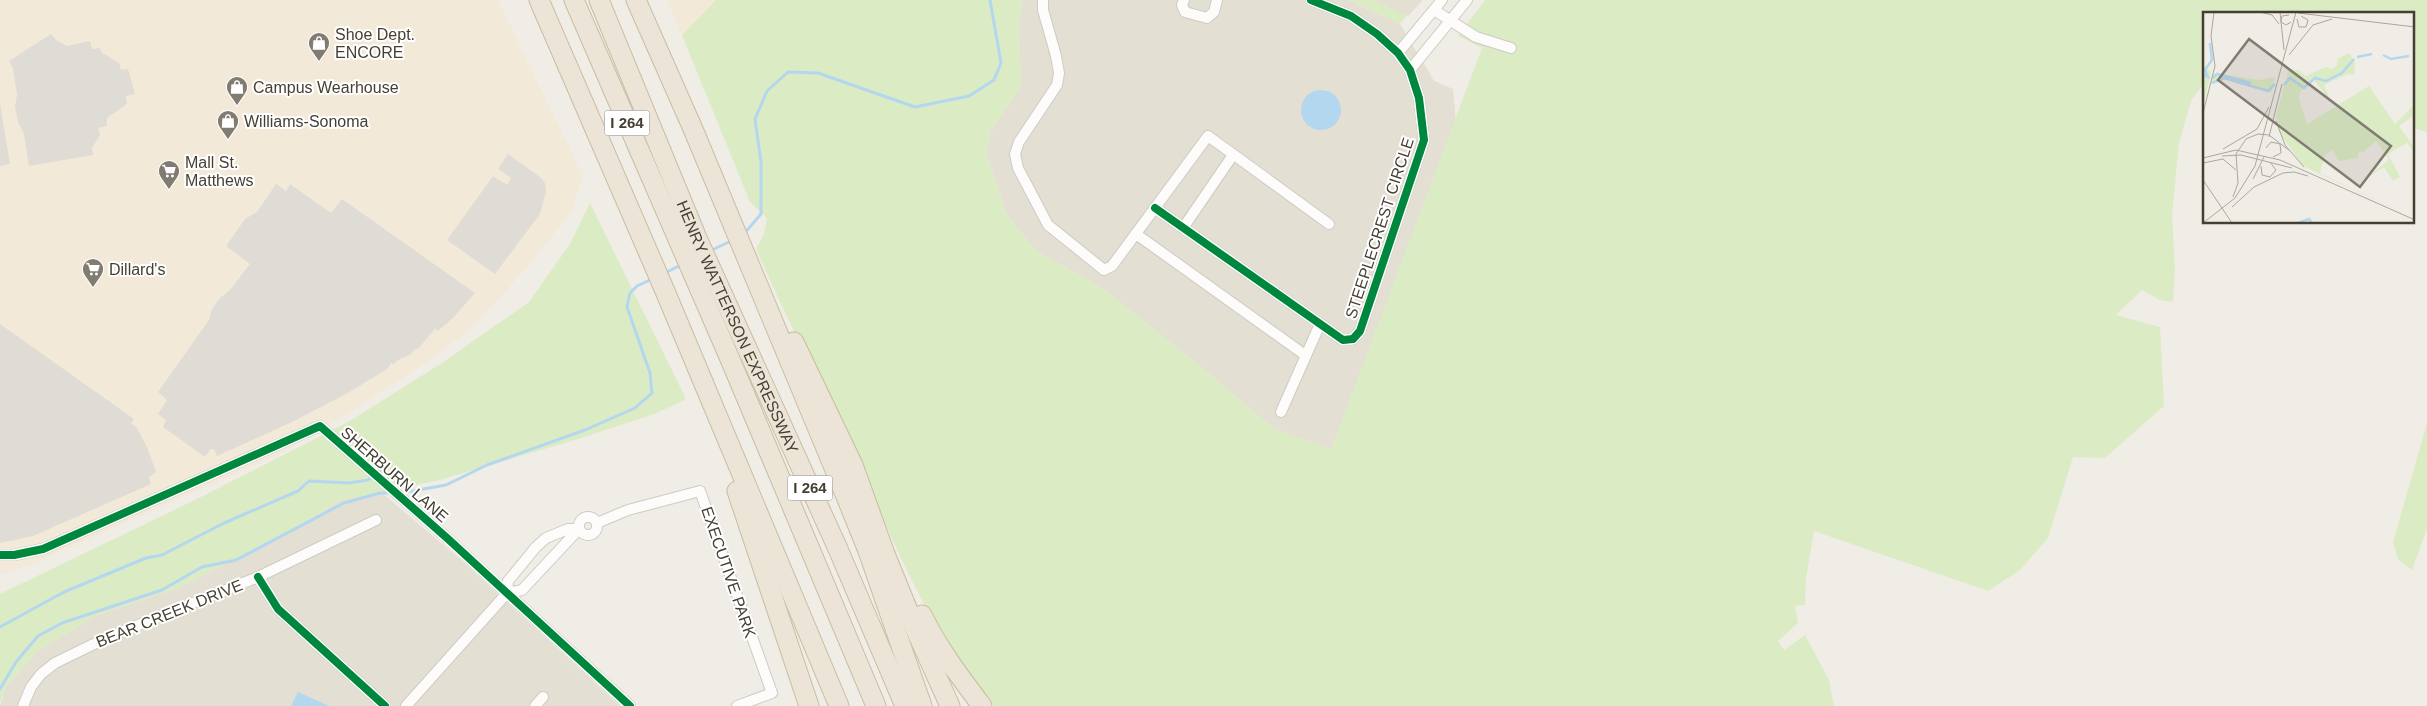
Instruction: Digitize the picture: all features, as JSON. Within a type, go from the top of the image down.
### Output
[{"type":"highway","points":[[539,0],[712,403],[839,706]]},
{"type":"highway","name":"HENRY WATTERSON EXPRESSWAY","points":[[574,0],[704,275],[834,540],[905,706]]},
{"type":"highway","name":"HENRY WATTERSON EXPRESSWAY","points":[[600,0],[689,242]]},
{"type":"highway","points":[[636,0],[731,222],[853,465],[885,554],[918,635],[950,706]]},
{"type":"highway","points":[[748,255],[858,526],[922,706]]},
{"type":"highway","name":"HENRY WATTERSON EXPRESSWAY","points":[[704,275],[876,706]]},
{"type":"highway","points":[[712,403],[748,526],[809,706]]},
{"type":"highway","points":[[885,554],[910,589],[931,634],[982,706]]},
{"type":"street","points":[[1043,0],[1043,10],[1059,73],[1057,85],[1019,142],[1015,154],[1018,168],[1048,226],[1104,270],[1112,266],[1208,136],[1330,224]]},
{"type":"street","points":[[1184,0],[1182,5],[1185,12],[1202,18],[1211,16],[1217,0]]},
{"type":"street","name":"STEEPLECREST CIRCLE","points":[[1155,208],[1343,340],[1353,339],[1360,331],[1424,140],[1419,98],[1410,70],[1398,53],[1377,34],[1351,16],[1311,0]]},
{"type":"street","points":[[1398,53],[1442,0]]},
{"type":"street","points":[[1410,70],[1467,0]]},
{"type":"street","points":[[1434,10],[1476,37],[1511,48]]},
{"type":"street","points":[[1183,228],[1233,155]]},
{"type":"street","points":[[1136,234],[1305,355]]},
{"type":"street","points":[[1281,412],[1320,324]]},
{"type":"street","name":"SHERBURN LANE","points":[[4,557],[43,549],[320,426],[507,593],[626,705]]},
{"type":"street","name":"EXECUTIVE PARK","points":[[580,529],[568,529],[546,538],[536,547],[508,581],[507,593],[522,590],[580,529],[580,522],[585,518],[592,518],[597,523],[628,510],[700,491],[772,693],[737,706]]},
{"type":"street","name":"BEAR CREEK DRIVE","points":[[22,706],[26,695],[41,674],[55,663],[86,647],[258,578],[376,520]]},
{"type":"street","points":[[258,578],[278,609],[385,706]]},
{"type":"street","points":[[406,706],[507,593]]},
{"type":"street","points":[[535,706],[543,698]]},
{"type":"shaded area","name":"Mall St. Matthews","points":[[0,0],[498,0],[583,176],[571,212],[531,263],[472,328],[424,364],[336,421],[278,455],[35,563],[0,575]]},
{"type":"shaded area","points":[[667,0],[716,0],[682,35]]},
{"type":"shaded area","points":[[1022,0],[1349,0],[1400,24],[1434,81],[1453,89],[1456,122],[1331,450],[1273,428],[1205,370],[1105,290],[1034,249],[1006,213],[987,156],[990,132],[1021,86],[1019,32]]},
{"type":"shaded area","points":[[1372,0],[1423,0],[1408,16]]},
{"type":"shaded area","points":[[51,34],[56,40],[67,46],[90,41],[92,49],[100,48],[101,52],[119,63],[121,70],[128,69],[135,94],[126,96],[127,104],[107,118],[107,126],[98,128],[100,135],[92,148],[93,155],[29,166],[24,134],[18,122],[15,107],[17,94],[13,68],[9,61]]},
{"type":"shaded area","points":[[0,103],[10,164],[0,166]]},
{"type":"shaded area","points":[[508,154],[540,177],[545,183],[546,192],[540,214],[495,274],[447,240],[493,176],[507,185],[511,178],[498,169]]},
{"type":"shaded area","points":[[276,184],[286,191],[290,184],[331,213],[342,199],[475,293],[453,318],[438,331],[435,329],[418,349],[416,348],[411,354],[394,364],[391,363],[387,369],[346,394],[292,422],[217,456],[214,449],[211,449],[205,457],[163,427],[166,420],[158,414],[167,400],[158,392],[209,320],[212,309],[250,264],[226,246],[245,219],[257,212]]},
{"type":"shaded area","points":[[0,324],[134,419],[131,424],[137,428],[147,447],[156,472],[149,477],[151,484],[33,536],[0,543]]},
{"type":"shaded area","points":[[381,492],[460,559],[620,706],[0,706],[6,686],[39,650],[95,616],[177,588],[282,536],[339,501]]},
{"type":"green space","points":[[716,0],[1022,0],[1019,32],[1021,86],[990,132],[987,156],[1006,213],[1034,249],[1105,290],[1205,370],[1273,428],[1331,449],[1482,48],[1458,36],[1485,0],[2427,0],[2427,132],[2414,128],[2414,12],[2203,12],[2203,84],[2191,101],[2179,143],[2172,215],[2175,269],[2173,302],[2160,300],[2142,290],[2116,315],[2160,327],[2164,406],[2105,458],[2073,457],[2048,538],[2020,570],[1988,591],[1814,531],[1806,578],[1805,605],[1795,606],[1798,623],[1778,641],[1784,650],[1805,635],[1829,680],[1834,706],[994,706],[971,679],[951,650],[916,589],[780,302],[756,249],[764,234],[767,218],[750,202],[682,35]]},
{"type":"green space","points":[[1349,0],[1372,0],[1407,15],[1400,24]]},
{"type":"green space","points":[[590,203],[686,399],[657,413],[575,440],[440,480],[339,501],[282,536],[177,588],[95,616],[39,650],[6,686],[0,703],[0,594],[197,499],[350,421],[442,363],[529,302],[570,244]]},
{"type":"green space","points":[[2427,423],[2427,529],[2412,570],[2398,559],[2393,542]]},
{"type":"water","points":[[1325,90],[1332,93],[1338,99],[1341,110],[1340,118],[1332,127],[1325,130],[1317,130],[1310,127],[1302,118],[1301,106],[1304,99],[1313,91]]},
{"type":"water","points":[[298,692],[329,706],[291,706]]},
{"type":"waterway","points":[[743,235],[761,214],[761,162],[755,119],[767,91],[788,72],[818,73],[915,107],[969,96],[994,80],[1001,63],[990,0]]},
{"type":"waterway","points":[[710,251],[733,240]]},
{"type":"waterway","points":[[665,273],[681,265]]},
{"type":"waterway","points":[[401,493],[446,485],[487,465],[585,430],[635,408],[652,393],[650,373],[627,307],[630,293],[637,286],[652,279]]},
{"type":"waterway","points":[[0,627],[64,592],[146,558],[162,555],[224,523],[298,491],[309,481],[349,483],[368,480],[380,471]]},
{"type":"waterway","points":[[0,689],[16,662],[38,636],[62,623],[162,590],[202,567],[236,560],[344,503],[380,493],[392,493]]},
{"type":"cycle path","points":[[1155,208],[1343,340],[1353,339],[1360,331],[1424,140],[1419,98],[1410,70],[1398,53],[1377,34],[1351,16],[1311,0]]},
{"type":"cycle path","points":[[0,555],[14,555],[43,549],[320,426],[447,538],[630,706]]},
{"type":"cycle path","points":[[258,577],[278,609],[385,706]]},
{"type":"place","name":"Shoe Dept. ENCORE","points":[[319,62]]},
{"type":"place","name":"Campus Wearhouse","points":[[237,106]]},
{"type":"place","name":"Williams-Sonoma","points":[[228,140]]},
{"type":"place","name":"Mall St. Matthews","points":[[169,190]]},
{"type":"place","name":"Dillard's","points":[[93,288]]}]
